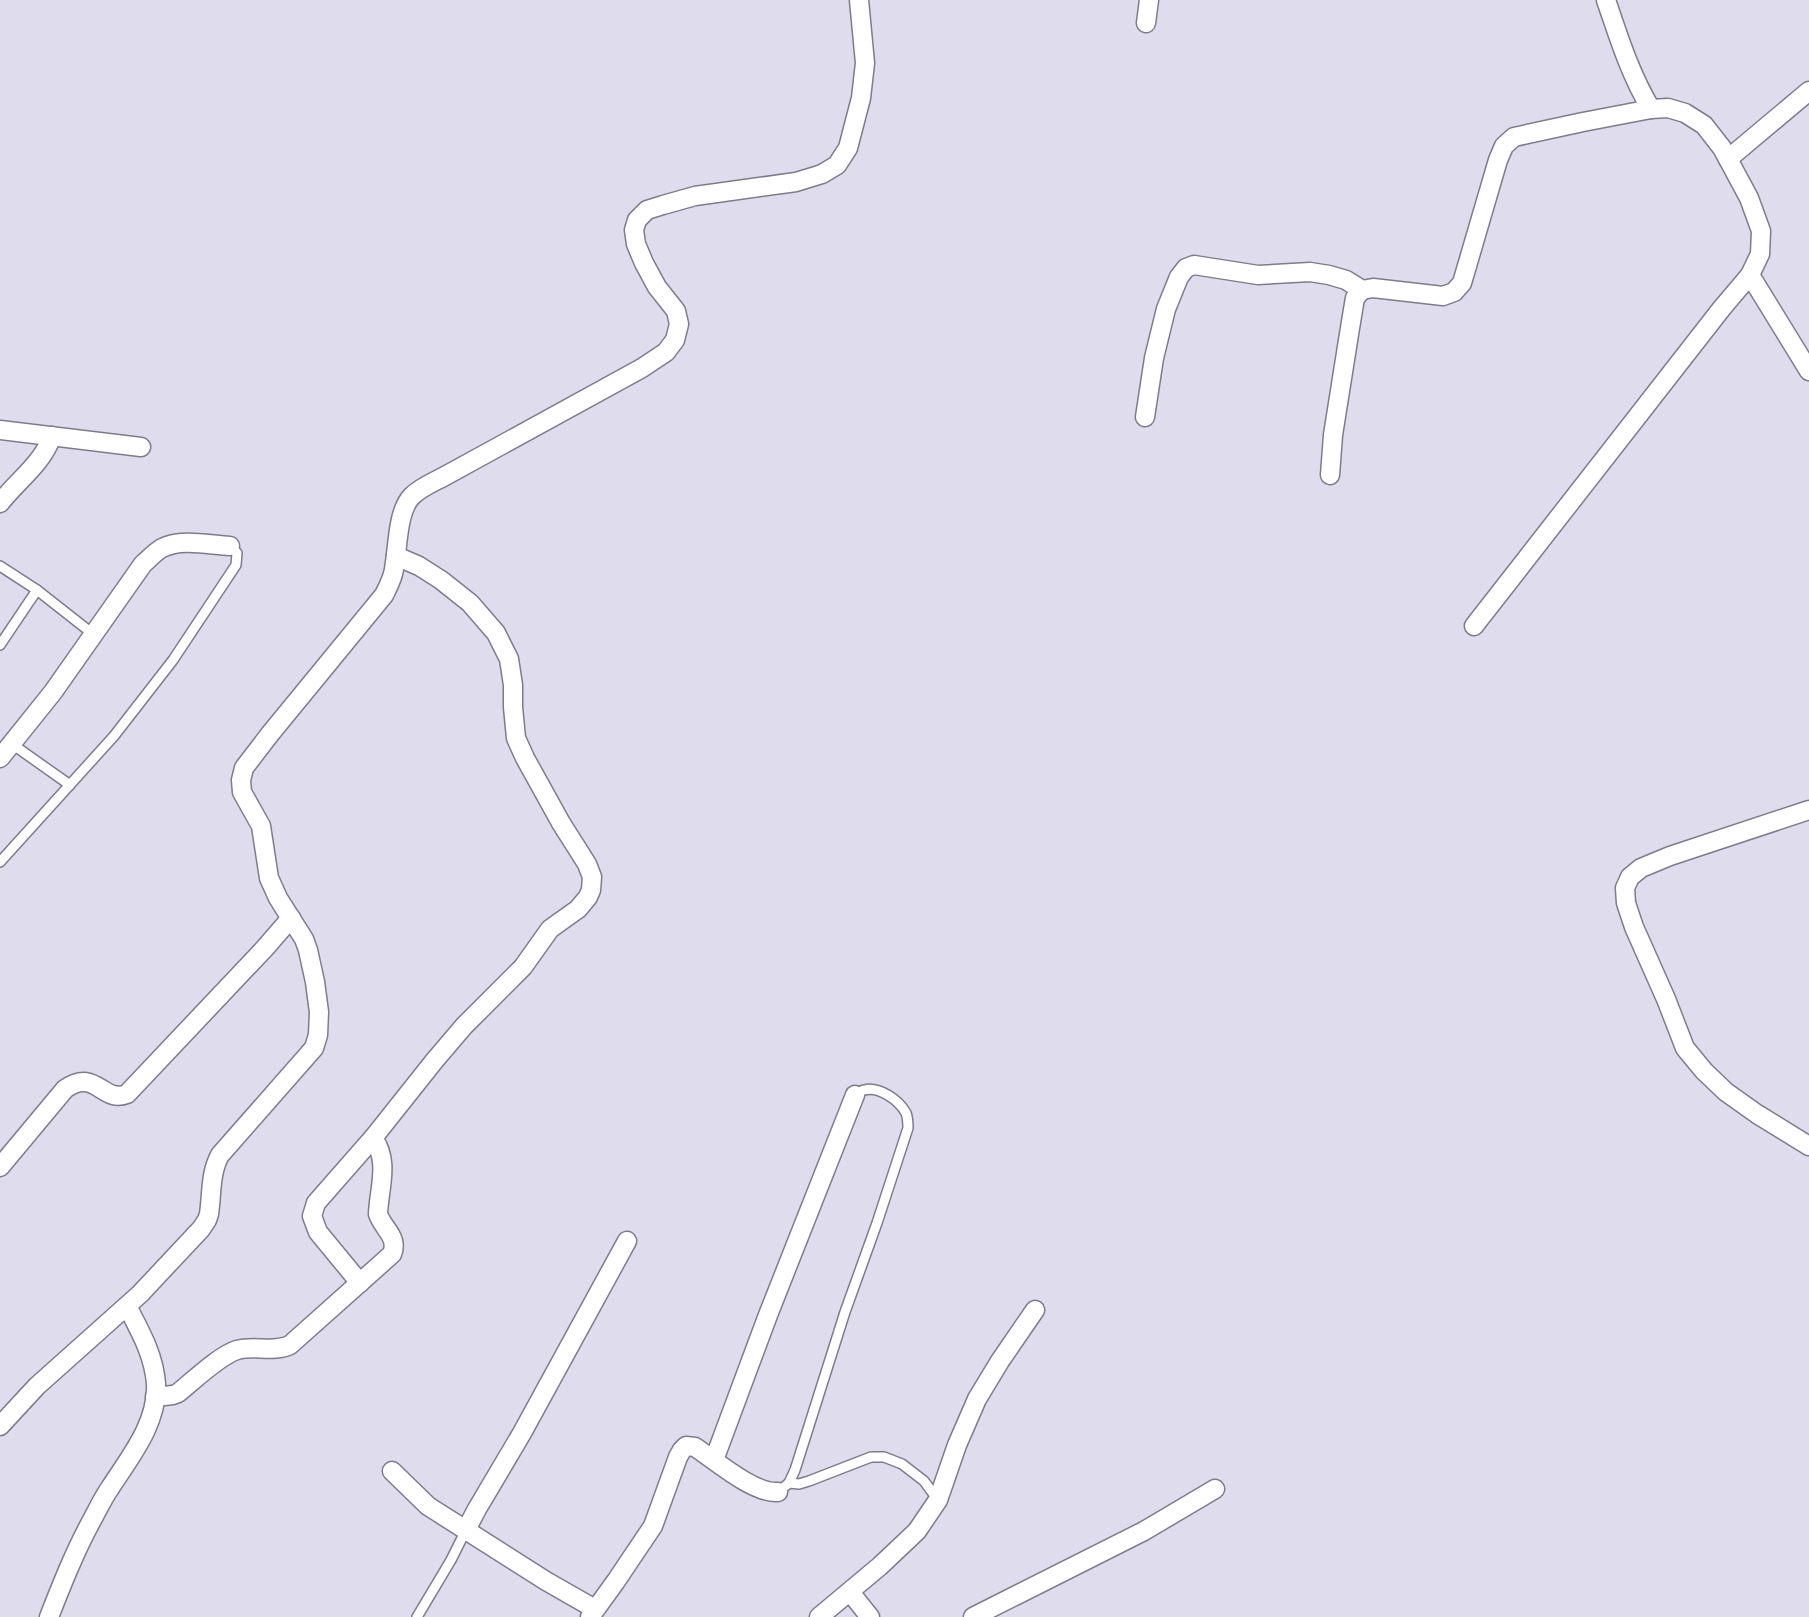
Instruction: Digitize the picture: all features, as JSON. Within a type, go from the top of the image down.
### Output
[{"type":"street","points":[[0,1426],[37,1386],[127,1306],[201,1229],[210,1214],[215,1163],[314,1048],[317,1041],[319,1012],[315,982],[304,939],[278,898],[269,878],[261,826],[242,792],[241,780],[244,768],[384,595],[391,582],[404,510],[414,495],[642,368],[666,352],[675,340],[679,324],[676,311],[657,286],[636,244],[634,230],[637,220],[646,210],[695,196],[796,182],[822,174],[837,165],[848,148],[861,98],[865,63],[859,0]]},
{"type":"street","points":[[1146,23],[1149,0]]},
{"type":"street","points":[[1606,0],[1627,62],[1651,109]]},
{"type":"street","points":[[1728,159],[1809,91]]},
{"type":"street","points":[[1330,475],[1333,435],[1355,298],[1362,290],[1373,288],[1443,296],[1454,292],[1462,283],[1498,159],[1504,146],[1514,137],[1651,109],[1668,108],[1685,113],[1704,125],[1722,148],[1749,198],[1761,231],[1760,254],[1750,275],[1474,626]]},
{"type":"street","points":[[1144,417],[1154,358],[1167,309],[1179,277],[1186,268],[1194,266],[1258,275],[1310,272],[1346,280],[1362,290]]},
{"type":"street","points":[[1750,275],[1809,371]]},
{"type":"street","points":[[0,430],[141,447]]},
{"type":"street","points":[[0,503],[39,460],[52,436]]},
{"type":"street","points":[[6,751],[53,692],[143,564],[160,549],[172,544],[230,546]]},
{"type":"street","points":[[360,1283],[318,1232],[312,1216],[316,1203],[373,1138],[464,1026],[523,967],[550,929],[578,909],[588,897],[592,883],[587,864],[561,823],[516,738],[509,659],[496,633],[470,603],[441,580],[419,566],[396,556]]},
{"type":"street","points":[[1809,810],[1670,856],[1641,868],[1630,877],[1625,888],[1626,903],[1634,927],[1685,1048],[1726,1092],[1809,1146]]},
{"type":"street","points":[[0,1167],[65,1089],[72,1084],[88,1082],[96,1084],[115,1096],[121,1097],[127,1094],[291,918]]},
{"type":"street","points":[[714,1460],[772,1304],[855,1095]]},
{"type":"street","points":[[155,1397],[178,1393],[236,1350],[282,1349],[290,1345],[392,1254],[395,1247],[394,1240],[378,1214],[383,1169],[380,1147],[373,1138]]},
{"type":"street","points":[[466,1530],[627,1241]]},
{"type":"street","points":[[49,1617],[90,1523],[143,1434],[151,1415],[156,1384],[152,1361],[127,1306]]},
{"type":"street","points":[[819,1617],[850,1592],[917,1530],[938,1500],[957,1445],[977,1399],[1035,1310]]},
{"type":"street","points":[[392,1471],[428,1506],[592,1613],[652,1526],[682,1450],[686,1446],[695,1447],[757,1489],[770,1493],[784,1488]]},
{"type":"street","points":[[973,1617],[1144,1531],[1215,1490]]},
{"type":"street","points":[[850,1592],[870,1617]]},
{"type":"lane","points":[[0,862],[114,736],[173,660],[236,565],[237,553],[230,546]]},
{"type":"lane","points":[[0,566],[37,590],[93,634]]},
{"type":"lane","points":[[0,645],[37,590]]},
{"type":"lane","points":[[6,751],[70,785]]},
{"type":"lane","points":[[784,1488],[795,1470],[845,1312],[908,1128],[907,1116],[902,1107],[890,1096],[876,1090],[864,1090],[855,1095]]},
{"type":"lane","points":[[784,1488],[871,1457],[884,1457],[902,1464],[924,1481],[938,1500]]},
{"type":"lane","points":[[417,1617],[466,1530]]}]
